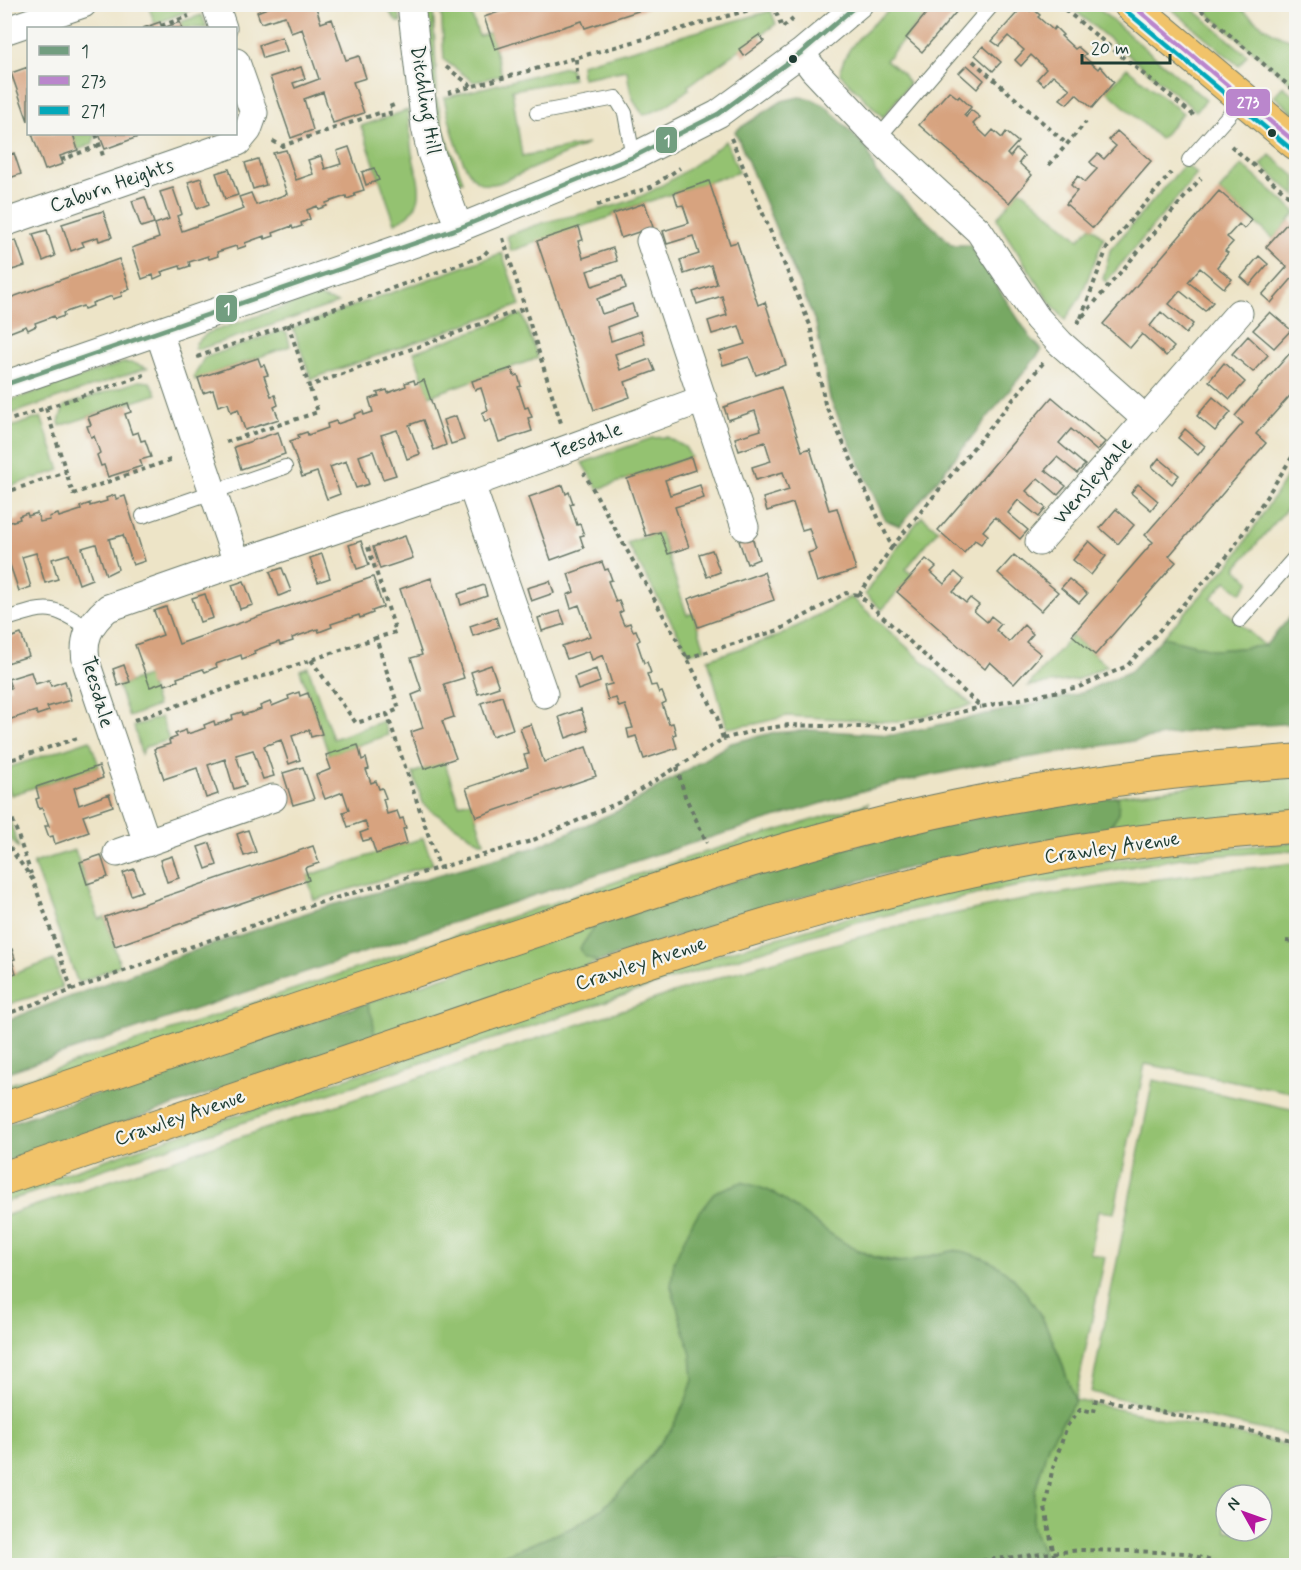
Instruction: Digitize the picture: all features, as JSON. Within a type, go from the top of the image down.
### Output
[{"type":"main road","points":[[1130,4],[1296,143]]},
{"type":"main road","points":[[4,1109],[439,962],[808,843],[956,807],[1062,789],[1217,767],[1296,761]]},
{"type":"main road","name":"Crawley Avenue","points":[[4,1178],[687,948],[858,899],[969,872],[1089,849],[1221,832],[1296,826]]},
{"type":"street","points":[[4,31],[83,4]]},
{"type":"street","points":[[215,4],[223,27]]},
{"type":"street","name":"Ditchling Hill","points":[[411,4],[421,101],[431,153],[459,228]]},
{"type":"street","points":[[4,385],[459,228],[633,157],[718,114],[801,53],[859,4]]},
{"type":"street","name":"Wensleydale","points":[[801,53],[813,69],[878,138],[979,231],[1037,318],[1060,343],[1147,420]]},
{"type":"street","points":[[237,65],[254,113],[248,130]]},
{"type":"street","name":"Caburn Heights","points":[[4,223],[238,142],[248,130]]},
{"type":"street","points":[[650,241],[746,527]]},
{"type":"street","name":"Wensleydale","points":[[1040,542],[1239,313]]},
{"type":"street","points":[[159,333],[237,563]]},
{"type":"street","name":"Teesdale","points":[[147,843],[84,652],[89,629],[108,608],[471,484],[703,399]]},
{"type":"street","points":[[471,484],[544,694]]},
{"type":"street","points":[[117,853],[273,798]]},
{"type":"lane","points":[[878,138],[993,4]]},
{"type":"lane","points":[[537,113],[616,98],[626,113],[633,157]]},
{"type":"lane","points":[[1189,160],[1243,99]]},
{"type":"lane","points":[[143,516],[285,467]]},
{"type":"lane","points":[[1240,620],[1296,556]]},
{"type":"lane","points":[[4,620],[51,609],[62,612],[89,629]]},
{"type":"path","points":[[248,130],[282,146],[382,112],[383,116],[390,114],[389,107],[421,101],[772,4],[779,22]]},
{"type":"path","points":[[1058,4],[1296,202]]},
{"type":"path","points":[[1194,4],[1296,92]]},
{"type":"path","points":[[956,47],[1067,144]]},
{"type":"path","points":[[438,62],[473,87]]},
{"type":"path","points":[[718,114],[727,129],[810,325],[825,404],[892,547]]},
{"type":"path","points":[[1049,165],[1086,122]]},
{"type":"path","points":[[61,160],[100,145]]},
{"type":"path","points":[[859,595],[892,547],[1060,343],[1205,174],[1185,157],[1107,248],[1081,318]]},
{"type":"path","points":[[501,234],[569,447],[687,658],[717,717],[723,739]]},
{"type":"path","points":[[288,324],[309,386],[525,309]]},
{"type":"path","points":[[4,1015],[312,905],[440,869],[541,836],[620,802],[723,739],[756,730],[789,725],[894,728],[1079,687],[1127,666],[1230,553],[1296,451]]},
{"type":"path","points":[[4,493],[66,472]]},
{"type":"path","points":[[4,762],[396,632],[360,522]]},
{"type":"path","points":[[687,658],[779,630],[846,592],[859,595],[981,707]]},
{"type":"path","points":[[311,660],[356,723],[387,714],[399,709],[376,638]]},
{"type":"path","points":[[387,714],[440,869]]},
{"type":"path","points":[[677,767],[685,796],[708,844]]},
{"type":"path","points":[[4,794],[72,990]]},
{"type":"path","points":[[4,840],[33,880]]},
{"type":"path","points":[[1286,941],[1296,942]]},
{"type":"path","points":[[1056,1566],[1045,1508],[1052,1471],[1067,1426],[1080,1409],[1094,1412],[1096,1398],[1296,1441]]},
{"type":"path","points":[[965,1566],[977,1561],[1080,1550],[1185,1553],[1228,1566]]},
{"type":"green space","points":[[1211,4],[1236,5],[1271,31],[1296,41],[1296,87],[1205,11]]},
{"type":"green space","points":[[148,5],[197,5],[198,7],[155,24]]},
{"type":"green space","points":[[384,5],[397,5],[401,22],[397,22]]},
{"type":"green space","points":[[422,5],[433,5],[437,93],[430,94]]},
{"type":"green space","points":[[441,5],[468,5],[479,36],[490,33],[502,75],[474,82],[444,60]]},
{"type":"green space","points":[[895,5],[934,5],[886,60],[903,74],[909,84],[883,117],[840,74],[842,63],[853,44]]},
{"type":"green space","points":[[1068,5],[1094,5],[1206,100],[1196,111]]},
{"type":"green space","points":[[1167,5],[1188,5],[1247,55],[1239,66]]},
{"type":"green space","points":[[771,11],[776,24],[688,86],[689,89],[673,101],[656,111],[643,114],[639,109],[631,94],[627,70],[582,78],[581,64]]},
{"type":"green space","points":[[202,15],[207,27],[182,27],[180,22]]},
{"type":"green space","points":[[565,67],[570,68],[573,79],[512,90],[522,156],[588,144],[499,183],[485,184],[474,178],[467,170],[457,145],[444,98]]},
{"type":"green space","points":[[1127,68],[1183,113],[1160,139],[1107,91]]},
{"type":"green space","points":[[1283,86],[1296,97],[1296,115],[1274,96]]},
{"type":"green space","points":[[799,97],[812,99],[826,106],[868,150],[876,173],[952,245],[970,245],[1030,337],[1042,350],[900,526],[885,520],[830,399],[816,324],[735,131],[782,101]]},
{"type":"green space","points":[[437,99],[444,131],[463,181],[456,181],[445,159],[431,101]]},
{"type":"green space","points":[[408,110],[419,193],[414,209],[395,223],[361,126]]},
{"type":"green space","points":[[73,135],[94,135],[92,144],[78,150]]},
{"type":"green space","points":[[726,141],[739,172],[613,213],[613,216],[511,251],[507,236],[546,222],[632,200],[681,174]]},
{"type":"green space","points":[[1270,155],[1296,177],[1296,196],[1261,165]]},
{"type":"green space","points":[[1185,164],[1197,174],[1106,282],[1103,279],[1110,250]]},
{"type":"green space","points":[[1242,165],[1296,212],[1274,239],[1219,191]]},
{"type":"green space","points":[[1020,189],[1079,239],[1091,226],[1104,238],[1080,298],[1065,320],[1050,302],[997,218]]},
{"type":"green space","points":[[502,253],[520,305],[311,379],[293,328]]},
{"type":"green space","points":[[316,296],[338,303],[195,349],[196,343],[208,333]]},
{"type":"green space","points":[[522,314],[538,358],[429,396],[414,352]]},
{"type":"green space","points":[[281,331],[287,333],[290,346],[195,380],[194,376],[204,358]]},
{"type":"green space","points":[[123,363],[133,363],[147,368],[5,416],[11,400]]},
{"type":"green space","points":[[139,381],[150,382],[157,394],[60,426],[64,406]]},
{"type":"green space","points":[[41,417],[60,470],[5,488],[5,429]]},
{"type":"green space","points":[[667,437],[685,447],[691,457],[598,489],[582,463],[652,438]]},
{"type":"green space","points":[[1296,462],[1296,498],[1236,568],[1250,581],[1241,593],[1226,581],[1211,598],[1265,646],[1216,650],[1163,637],[1234,559]]},
{"type":"green space","points":[[922,516],[938,530],[906,569],[912,575],[882,610],[865,594]]},
{"type":"green space","points":[[660,532],[687,615],[693,613],[705,649],[689,653],[627,543]]},
{"type":"green space","points":[[851,597],[972,705],[897,722],[787,716],[727,728],[708,659],[779,636]]},
{"type":"green space","points":[[1292,615],[1296,617],[1296,723],[1208,729],[975,766],[869,789],[660,853],[5,1073],[5,1021],[187,953],[315,910],[536,847],[624,808],[731,743],[772,733],[811,730],[893,735],[1078,694],[1131,671],[1163,637],[1216,650],[1265,646]]},
{"type":"green space","points":[[1072,635],[1107,666],[1076,680],[1028,686]]},
{"type":"green space","points":[[308,667],[333,739],[383,721],[388,735],[329,755],[300,670]]},
{"type":"green space","points":[[147,676],[157,706],[129,717],[118,686]]},
{"type":"green space","points":[[161,717],[169,740],[145,747],[141,754],[134,726]]},
{"type":"green space","points":[[90,740],[99,766],[11,795],[4,769]]},
{"type":"green space","points":[[444,761],[459,804],[471,801],[484,842],[480,842],[430,810],[423,803],[413,773]]},
{"type":"green space","points":[[1296,777],[1296,813],[1104,832],[1117,816],[1118,796],[1209,784]]},
{"type":"green space","points":[[1118,796],[1117,816],[1104,832],[984,852],[872,877],[598,962],[584,956],[580,948],[596,925],[834,851],[940,825]]},
{"type":"green space","points":[[869,803],[846,820],[5,1097],[4,1086],[699,854]]},
{"type":"green space","points":[[5,807],[19,849],[5,832]]},
{"type":"green space","points":[[423,838],[433,864],[314,900],[307,876]]},
{"type":"green space","points":[[1296,842],[1296,850],[1182,858],[997,890],[848,924],[685,975],[5,1202],[4,1194],[682,965],[909,900],[1100,862],[1185,851]]},
{"type":"green space","points":[[75,850],[99,919],[105,917],[120,965],[78,983],[33,863]]},
{"type":"green space","points":[[1296,863],[1296,1093],[1145,1064],[1114,1213],[1098,1211],[1090,1253],[1105,1257],[1075,1400],[1296,1447],[1296,1565],[1047,1565],[1032,1526],[1035,1491],[1048,1445],[1075,1401],[1059,1354],[1042,1317],[1012,1276],[956,1250],[907,1263],[875,1257],[845,1244],[771,1192],[671,1287],[692,1355],[693,1380],[686,1400],[671,1430],[633,1478],[602,1509],[574,1527],[479,1565],[5,1565],[4,1216],[733,973],[934,918],[1004,903],[1129,883]]},
{"type":"green space","points":[[596,925],[598,962],[375,1038],[367,1003]]},
{"type":"green space","points":[[54,960],[62,988],[5,1005],[4,977]]},
{"type":"green space","points":[[367,1003],[373,1019],[375,1038],[5,1162],[4,1125]]},
{"type":"green space","points":[[1153,1080],[1296,1110],[1296,1437],[1091,1392]]},
{"type":"green space","points":[[742,1182],[773,1193],[846,1244],[873,1257],[895,1262],[962,1251],[992,1262],[1026,1293],[1050,1335],[1075,1401],[1048,1445],[1035,1491],[1032,1526],[1047,1565],[479,1565],[574,1527],[602,1509],[633,1478],[671,1430],[693,1380],[691,1355],[671,1286],[674,1261],[693,1221],[715,1192]]},
{"type":"building","points":[[277,4],[315,4],[321,23],[332,19],[346,60],[359,56],[366,78],[353,82],[364,113],[333,123],[323,92],[304,99],[313,130],[291,138],[270,77],[301,67],[305,79],[293,83],[295,88],[319,79],[302,29],[291,33],[285,16],[261,23],[257,12]]},
{"type":"building","points":[[522,4],[657,5],[585,28],[582,21],[495,49],[484,17]]},
{"type":"building","points":[[934,4],[963,4],[922,52],[906,38]]},
{"type":"building","points":[[1024,5],[1030,11],[1032,8],[1040,15],[1038,17],[1053,30],[1055,27],[1063,35],[1061,36],[1075,49],[1078,47],[1086,54],[1083,56],[1098,69],[1100,66],[1114,82],[1092,108],[1076,94],[1067,104],[1060,99],[1070,89],[1053,75],[1044,85],[1037,79],[1046,69],[1031,55],[1021,66],[1015,60],[1024,50],[1008,36],[999,46],[992,41]]},
{"type":"building","points":[[160,22],[162,27],[146,27]]},
{"type":"building","points":[[180,22],[182,27],[166,27]]},
{"type":"building","points":[[759,35],[764,41],[744,56],[739,49]]},
{"type":"building","points":[[282,37],[287,51],[263,58],[259,45]]},
{"type":"building","points":[[983,46],[1001,62],[993,71],[975,55]]},
{"type":"building","points":[[967,65],[984,80],[977,89],[959,73]]},
{"type":"building","points":[[27,67],[27,118],[11,73]]},
{"type":"building","points":[[949,91],[958,98],[959,96],[971,107],[964,115],[966,117],[971,110],[980,117],[973,124],[987,137],[993,130],[1002,138],[1006,132],[1018,142],[1007,154],[1010,157],[1016,149],[1024,156],[1019,163],[1032,175],[1009,203],[919,125]]},
{"type":"building","points":[[1117,131],[1151,161],[1093,228],[1066,204],[1077,191],[1071,185],[1078,176],[1085,182],[1097,169],[1090,162],[1098,154],[1104,159],[1116,146],[1109,140]]},
{"type":"building","points":[[32,135],[73,135],[78,150],[60,156],[63,164],[45,170]]},
{"type":"building","points":[[99,135],[143,135],[105,149]]},
{"type":"building","points":[[349,147],[364,190],[354,193],[355,196],[347,199],[346,196],[326,203],[327,206],[318,209],[317,206],[307,210],[310,219],[301,223],[302,226],[293,229],[292,226],[273,233],[274,236],[265,239],[264,236],[245,243],[246,246],[237,249],[236,246],[217,252],[218,256],[209,259],[208,256],[189,262],[190,266],[181,269],[180,266],[161,272],[163,275],[154,279],[153,275],[142,279],[132,248],[159,238],[155,224],[169,219],[160,192],[173,188],[182,214],[177,216],[182,231],[244,209],[239,197],[251,193],[256,205],[287,194],[273,153],[286,150],[296,180],[313,174],[308,160],[321,156],[325,169],[341,164],[337,151]]},
{"type":"building","points":[[14,153],[21,174],[4,180],[4,157]]},
{"type":"building","points":[[258,159],[266,185],[253,189],[245,163]]},
{"type":"building","points":[[374,168],[379,180],[366,185],[362,172]]},
{"type":"building","points":[[229,169],[238,195],[225,199],[216,173]]},
{"type":"building","points":[[201,178],[209,204],[197,209],[188,182]]},
{"type":"building","points":[[709,181],[730,244],[737,242],[758,305],[765,302],[786,365],[756,375],[749,357],[723,365],[719,352],[745,344],[739,326],[712,334],[708,321],[727,315],[722,296],[697,304],[693,292],[717,284],[711,265],[684,274],[680,260],[699,254],[693,236],[667,244],[663,231],[689,223],[683,205],[678,206],[674,193]]},
{"type":"building","points":[[1219,191],[1252,220],[1244,229],[1239,224],[1227,237],[1233,242],[1225,251],[1228,253],[1217,267],[1232,279],[1224,288],[1200,268],[1188,282],[1213,302],[1205,311],[1180,291],[1169,304],[1193,324],[1186,334],[1161,312],[1150,326],[1174,347],[1166,356],[1142,334],[1130,348],[1103,324]]},
{"type":"building","points":[[145,197],[154,223],[141,227],[132,201]]},
{"type":"building","points":[[645,203],[653,227],[621,238],[613,214]]},
{"type":"building","points":[[103,211],[112,237],[99,241],[98,237],[82,242],[84,246],[71,251],[62,224]]},
{"type":"building","points":[[1290,220],[1296,227],[1296,274],[1271,303],[1262,295],[1287,267],[1266,247]]},
{"type":"building","points":[[579,227],[583,240],[578,241],[583,258],[613,248],[617,261],[587,271],[592,286],[622,276],[626,288],[597,299],[602,314],[632,304],[636,316],[607,327],[611,341],[641,331],[645,344],[615,354],[620,370],[650,359],[655,371],[625,382],[630,397],[594,410],[537,241]]},
{"type":"building","points":[[47,230],[55,256],[43,261],[33,234]]},
{"type":"building","points":[[16,240],[25,266],[12,270],[4,244]]},
{"type":"building","points":[[1259,256],[1268,264],[1250,285],[1241,277]]},
{"type":"building","points":[[119,259],[130,289],[121,293],[122,296],[113,299],[112,296],[92,303],[93,306],[84,309],[83,306],[63,313],[64,316],[55,319],[54,316],[35,323],[36,326],[28,330],[26,326],[4,337],[4,300]]},
{"type":"building","points":[[1270,312],[1291,330],[1274,348],[1253,330]]},
{"type":"building","points":[[1248,336],[1268,355],[1253,372],[1232,354]]},
{"type":"building","points":[[1296,346],[1296,389],[1256,434],[1266,443],[1169,556],[1176,562],[1095,655],[1072,635],[1153,542],[1145,535],[1243,423],[1235,416]]},
{"type":"building","points":[[258,358],[268,375],[264,376],[271,396],[275,395],[278,405],[274,407],[279,419],[245,430],[238,409],[231,412],[228,403],[218,406],[213,390],[203,393],[198,378]]},
{"type":"building","points":[[1224,363],[1245,382],[1230,399],[1209,381]]},
{"type":"building","points":[[512,368],[514,376],[518,375],[521,386],[518,387],[525,408],[528,407],[532,417],[528,418],[532,431],[499,442],[491,419],[485,422],[482,413],[488,410],[481,388],[475,390],[472,381]]},
{"type":"building","points":[[414,380],[415,384],[424,380],[446,445],[434,450],[423,420],[409,425],[420,454],[407,459],[397,430],[381,435],[396,475],[383,479],[373,451],[359,456],[369,484],[356,488],[346,461],[330,467],[340,494],[327,499],[317,472],[302,477],[290,441],[299,438],[298,435],[307,432],[308,435],[328,428],[327,424],[336,421],[337,424],[355,418],[354,415],[363,411],[364,415],[373,412],[369,399],[379,396],[377,393],[387,390],[388,393],[406,386],[405,383]]},
{"type":"building","points":[[781,387],[802,451],[810,448],[829,510],[837,508],[856,570],[817,582],[808,553],[816,550],[809,528],[802,530],[793,503],[767,511],[763,498],[789,490],[783,472],[756,480],[752,467],[771,461],[765,442],[739,451],[735,438],[761,430],[755,411],[728,420],[724,407]]},
{"type":"building","points":[[1052,397],[1105,442],[1097,451],[1071,429],[1059,443],[1085,465],[1077,473],[1057,457],[1045,470],[1066,486],[1058,495],[1038,478],[1026,491],[1046,508],[1039,517],[1018,500],[1008,513],[1028,530],[1020,539],[995,517],[983,531],[988,535],[981,544],[975,540],[964,553],[938,530]]},
{"type":"building","points":[[1213,397],[1231,412],[1215,431],[1197,416]]},
{"type":"building","points":[[128,403],[131,412],[125,414],[132,434],[138,432],[141,441],[145,440],[151,457],[140,460],[142,466],[108,477],[97,455],[100,453],[94,436],[91,437],[87,426],[91,425],[88,417]]},
{"type":"building","points":[[456,416],[464,440],[451,444],[443,420]]},
{"type":"building","points":[[1185,429],[1205,446],[1198,455],[1178,438]]},
{"type":"building","points":[[278,432],[285,454],[241,469],[234,447]]},
{"type":"building","points":[[691,457],[695,470],[665,480],[670,495],[700,485],[704,498],[675,507],[689,547],[668,554],[660,532],[646,536],[627,479]]},
{"type":"building","points":[[1159,458],[1179,475],[1172,484],[1152,467]]},
{"type":"building","points":[[1138,484],[1158,501],[1151,510],[1131,493]]},
{"type":"building","points":[[563,485],[566,494],[569,492],[573,503],[570,504],[577,525],[580,524],[584,535],[580,536],[584,548],[551,560],[529,497]]},
{"type":"building","points":[[115,495],[116,499],[125,496],[145,561],[133,565],[123,535],[109,539],[118,569],[106,575],[96,544],[82,548],[92,579],[79,584],[69,554],[52,559],[58,579],[45,583],[36,553],[22,557],[31,587],[19,591],[9,562],[4,563],[4,524],[20,519],[19,516],[27,513],[28,516],[37,513],[40,522],[50,520],[49,517],[58,514],[59,517],[81,510],[80,507],[107,501],[106,498]]},
{"type":"building","points":[[1116,509],[1134,525],[1118,544],[1100,528]]},
{"type":"building","points":[[405,536],[413,558],[380,569],[373,547]]},
{"type":"building","points":[[752,537],[759,559],[747,564],[739,541]]},
{"type":"building","points":[[361,541],[369,565],[357,569],[349,545]]},
{"type":"building","points":[[1089,541],[1106,556],[1091,575],[1073,560]]},
{"type":"building","points":[[712,550],[720,572],[707,577],[699,554]]},
{"type":"building","points":[[322,554],[330,578],[318,582],[310,558]]},
{"type":"building","points":[[1014,555],[1058,592],[1041,611],[998,573]]},
{"type":"building","points":[[926,559],[936,567],[931,572],[944,584],[955,572],[964,580],[953,592],[966,603],[970,598],[979,605],[974,611],[987,622],[991,616],[1001,624],[996,630],[1009,642],[1024,625],[1033,634],[1026,642],[1041,654],[1014,684],[990,662],[985,669],[897,592]]},
{"type":"building","points":[[602,562],[605,570],[608,569],[612,580],[608,581],[616,602],[619,601],[623,611],[619,613],[624,625],[630,623],[633,631],[636,630],[640,640],[637,642],[644,663],[647,662],[651,673],[647,674],[651,686],[656,685],[659,693],[662,692],[666,702],[662,704],[669,724],[673,723],[676,734],[673,735],[677,748],[644,759],[636,736],[629,738],[627,729],[633,728],[625,705],[619,707],[616,698],[608,700],[604,686],[612,684],[603,655],[592,660],[589,651],[567,659],[562,646],[590,636],[579,605],[571,608],[567,595],[574,592],[568,574]]},
{"type":"building","points":[[282,568],[291,591],[279,596],[270,572]]},
{"type":"building","points":[[764,572],[774,600],[698,627],[688,599]]},
{"type":"building","points":[[373,577],[383,607],[372,611],[373,613],[331,624],[332,627],[319,632],[318,629],[292,638],[293,641],[267,646],[242,659],[241,655],[216,664],[217,667],[205,672],[203,669],[177,678],[178,681],[165,685],[164,682],[150,687],[135,645],[163,635],[154,611],[166,607],[179,644]]},
{"type":"building","points":[[431,578],[464,678],[444,684],[454,717],[442,721],[456,758],[424,769],[411,732],[423,728],[412,695],[422,691],[411,658],[422,655],[400,589]]},
{"type":"building","points":[[1069,579],[1087,594],[1079,603],[1061,588]]},
{"type":"building","points":[[244,581],[253,605],[240,609],[232,585]]},
{"type":"building","points":[[550,581],[554,593],[531,601],[527,588]]},
{"type":"building","points":[[484,585],[487,596],[461,605],[458,594]]},
{"type":"building","points":[[205,594],[213,618],[200,622],[192,598]]},
{"type":"building","points":[[560,611],[565,624],[542,631],[538,618]]},
{"type":"building","points":[[496,617],[499,627],[473,636],[470,626]]},
{"type":"building","points":[[21,634],[29,656],[4,664],[4,640]]},
{"type":"building","points":[[124,665],[130,682],[118,686],[113,669]]},
{"type":"building","points":[[491,665],[499,687],[478,694],[471,672]]},
{"type":"building","points":[[596,669],[600,682],[578,690],[574,677]]},
{"type":"building","points":[[31,672],[35,684],[49,680],[51,686],[65,681],[71,700],[47,707],[49,711],[37,715],[36,711],[8,720],[9,725],[4,726],[4,690],[11,688],[8,679]]},
{"type":"building","points":[[299,692],[300,696],[308,693],[322,734],[311,737],[309,730],[292,736],[300,760],[289,764],[281,740],[264,746],[274,776],[263,779],[253,750],[236,755],[246,785],[234,789],[225,759],[208,765],[218,794],[206,798],[197,768],[164,779],[154,749],[170,744],[169,740],[177,737],[175,734],[186,730],[187,734],[197,731],[214,721],[215,725],[225,722],[233,719],[232,715],[253,712],[270,702],[272,706]]},
{"type":"building","points":[[502,696],[513,729],[492,736],[481,703]]},
{"type":"building","points":[[581,709],[588,730],[566,738],[559,717]]},
{"type":"building","points":[[531,724],[544,762],[586,747],[596,776],[476,817],[466,788],[528,767],[524,755],[529,754],[520,728]]},
{"type":"building","points":[[358,745],[362,760],[366,758],[369,769],[366,770],[371,783],[376,781],[379,789],[382,788],[386,798],[383,799],[387,814],[397,811],[400,819],[403,818],[406,828],[403,829],[407,843],[376,854],[371,839],[363,841],[360,833],[368,830],[365,821],[348,827],[343,812],[349,810],[343,792],[325,799],[316,775],[331,769],[326,755]]},
{"type":"building","points":[[99,766],[103,778],[74,788],[79,805],[109,794],[113,806],[83,816],[89,832],[55,844],[53,836],[49,837],[45,826],[49,826],[42,808],[39,809],[36,787]]},
{"type":"building","points":[[303,767],[314,799],[293,805],[283,773]]},
{"type":"building","points":[[248,830],[256,852],[244,856],[237,834]]},
{"type":"building","points":[[210,843],[217,865],[206,869],[198,847]]},
{"type":"building","points":[[313,846],[319,863],[305,868],[309,880],[115,946],[105,917]]},
{"type":"building","points":[[101,855],[108,877],[87,884],[80,862]]},
{"type":"building","points":[[172,856],[179,878],[167,882],[160,860]]},
{"type":"building","points":[[134,869],[142,891],[131,895],[123,873]]},
{"type":"building","points":[[4,940],[9,950],[12,949],[15,959],[12,960],[16,973],[4,977]]},
{"type":"transit line","name":"1","points":[[4,385],[459,228],[633,157],[718,114],[801,53],[858,4]]},
{"type":"transit line","name":"273","points":[[1131,4],[1296,143]]},
{"type":"transit line","name":"271","points":[[1125,10],[1291,149]]}]
